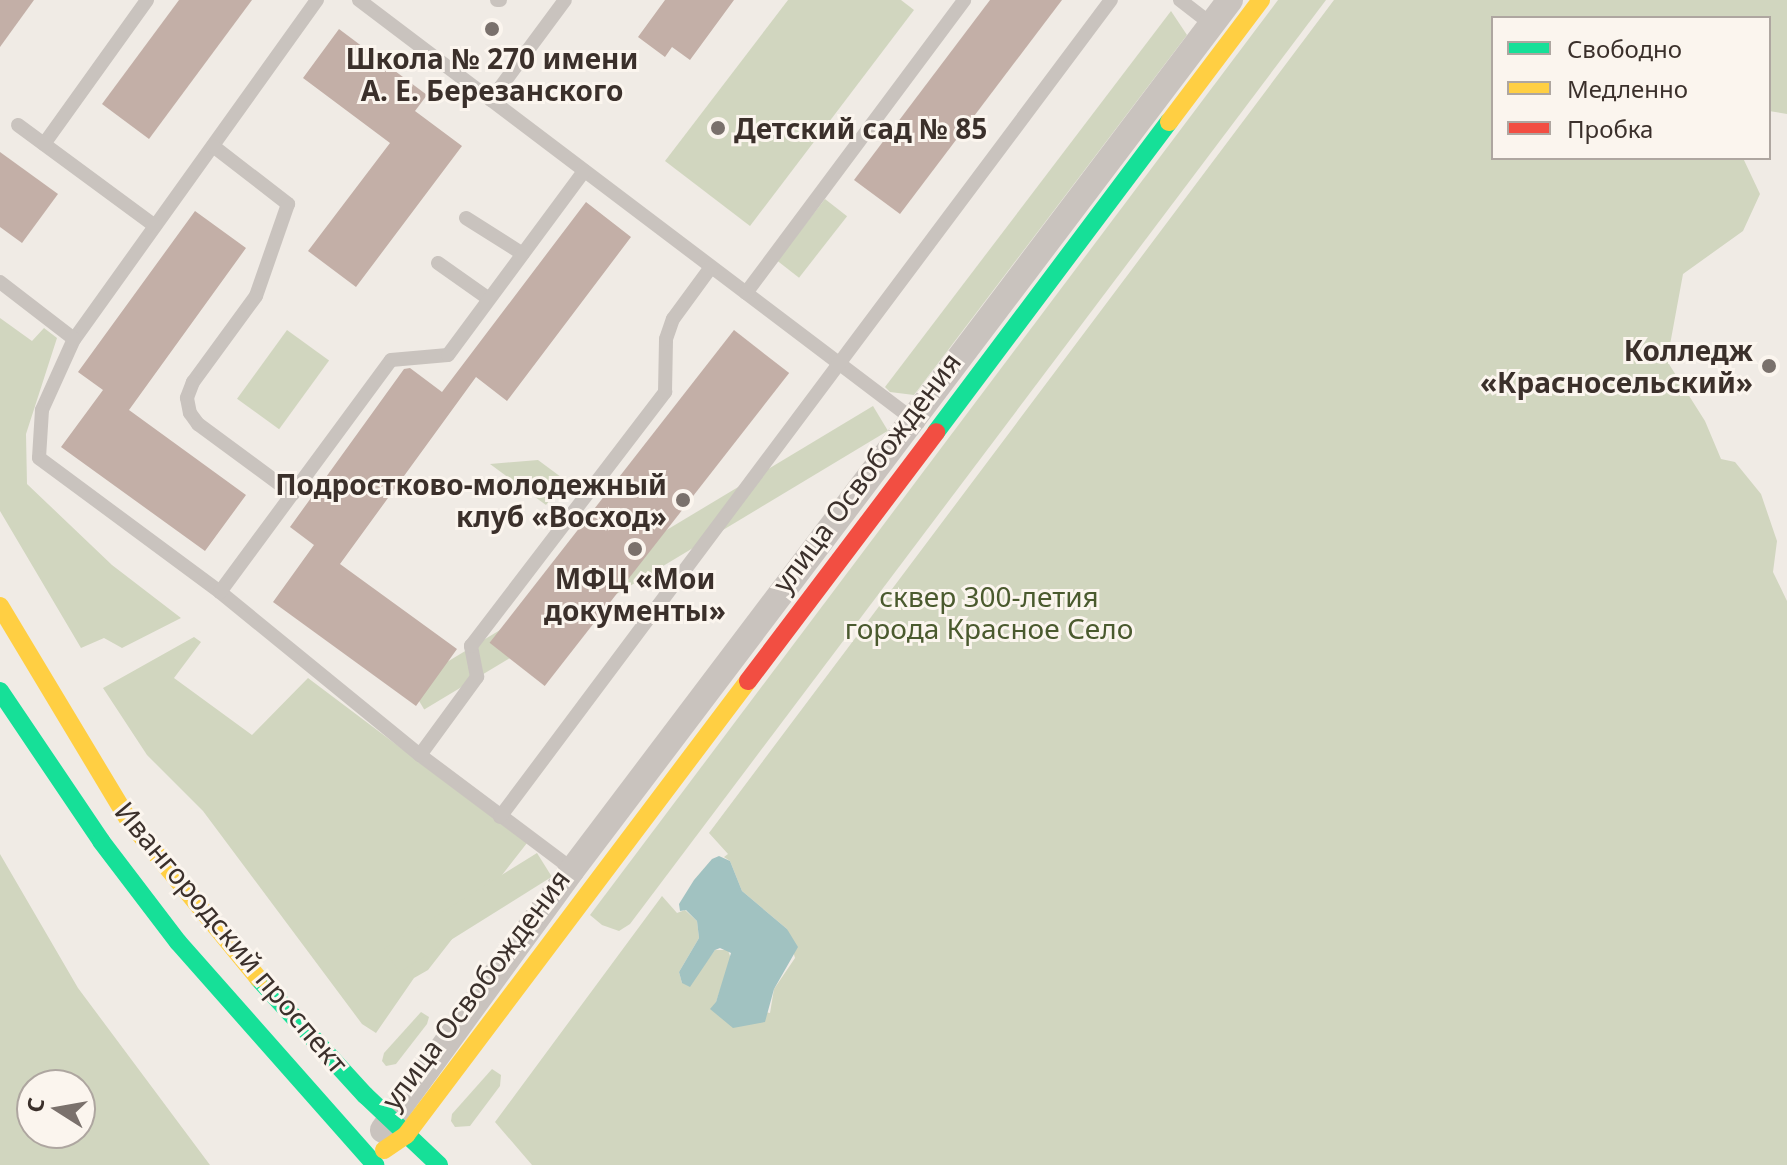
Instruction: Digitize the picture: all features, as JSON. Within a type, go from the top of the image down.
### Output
[{"type":"main road","name":"улица Освобождения","points":[[1222,32],[1261,0]]},
{"type":"main road","name":"Ивангородский проспект","points":[[0,606],[130,822],[259,979],[397,1127],[439,1165]]},
{"type":"main road","name":"Ивангородский проспект","points":[[0,691],[101,841],[178,942],[372,1163]]},
{"type":"street","name":"улица Освобождения","points":[[372,1163],[582,878],[1222,32],[1230,0]]},
{"type":"lane","points":[[44,144],[147,0]]},
{"type":"lane","points":[[317,0],[74,339],[42,410],[39,458],[220,592],[420,755],[582,878]]},
{"type":"lane","points":[[359,0],[924,427]]},
{"type":"lane","points":[[491,100],[565,0]]},
{"type":"lane","points":[[746,293],[964,0]]},
{"type":"lane","points":[[500,817],[1111,0]]},
{"type":"lane","points":[[1180,0],[1222,32]]},
{"type":"lane","points":[[18,125],[155,226]]},
{"type":"lane","points":[[213,146],[288,204],[256,296],[193,382],[187,398],[190,413],[198,424],[293,494]]},
{"type":"lane","points":[[220,592],[391,360],[448,355],[584,171]]},
{"type":"lane","points":[[466,218],[523,254]]},
{"type":"lane","points":[[438,263],[489,299]]},
{"type":"lane","points":[[420,755],[477,677],[471,646],[665,392],[666,339],[673,319],[711,267]]},
{"type":"lane","points":[[0,282],[74,339]]},
{"type":"green space","points":[[788,0],[901,0],[914,10],[750,226],[665,161]]},
{"type":"green space","points":[[1278,0],[1326,0],[630,924],[619,931],[602,925],[590,915]]},
{"type":"green space","name":"сквер 300-летия города Красное Село","points":[[1334,0],[1787,0],[1787,114],[1771,111],[1771,16],[1491,16],[1491,160],[1744,160],[1760,194],[1743,231],[1683,274],[1667,361],[1705,421],[1721,459],[1735,462],[1761,494],[1777,541],[1773,572],[1787,601],[1787,1165],[532,1165],[495,1122],[662,896],[677,913],[685,910],[697,921],[699,938],[679,972],[682,983],[693,980],[715,950],[728,950],[731,959],[716,1002],[770,1013],[774,989],[795,958],[787,929],[742,891],[730,861],[724,857],[728,854],[709,833]]},
{"type":"green space","points":[[1171,11],[1187,35],[914,395],[890,392],[885,387]]},
{"type":"green space","points":[[825,199],[847,216],[799,278],[777,260]]},
{"type":"green space","points":[[0,318],[32,341],[44,328],[57,338],[26,434],[27,484],[112,565],[181,618],[122,648],[104,638],[81,648],[0,511]]},
{"type":"green space","points":[[287,330],[329,361],[279,429],[237,399]]},
{"type":"green space","points":[[873,406],[888,431],[424,709],[409,685]]},
{"type":"green space","points":[[538,460],[565,480],[546,505],[490,464]]},
{"type":"green space","points":[[194,637],[201,642],[174,678],[252,735],[308,678],[527,843],[428,970],[414,978],[376,1033],[362,1024],[203,811],[147,755],[103,688]]},
{"type":"green space","points":[[537,853],[552,877],[399,972],[384,948]]},
{"type":"green space","points":[[0,854],[78,988],[210,1165],[0,1165]]},
{"type":"green space","points":[[421,1012],[429,1017],[427,1024],[396,1064],[386,1066],[382,1061],[384,1053]]},
{"type":"green space","points":[[492,1069],[501,1075],[500,1086],[470,1126],[455,1127],[451,1121],[452,1114]]},
{"type":"water","points":[[719,856],[730,861],[742,891],[787,929],[798,947],[774,989],[765,1022],[733,1028],[710,1009],[716,1002],[731,953],[720,948],[715,950],[690,987],[682,983],[679,972],[699,938],[697,921],[686,910],[680,911],[679,904],[694,880],[712,859]]},
{"type":"building","points":[[0,0],[34,0],[0,47]]},
{"type":"building","points":[[179,0],[252,0],[149,139],[102,104]]},
{"type":"building","points":[[665,0],[734,0],[690,60],[672,47],[665,57],[638,37]]},
{"type":"building","points":[[990,0],[1062,0],[900,214],[854,180]]},
{"type":"building","points":[[339,29],[427,95],[415,111],[462,146],[356,287],[308,251],[390,143],[303,78]]},
{"type":"building","points":[[0,152],[58,194],[22,243],[0,227]]},
{"type":"building","points":[[586,202],[631,237],[507,401],[476,377],[340,564],[457,649],[416,706],[273,602],[314,545],[290,527],[404,369],[410,368],[442,392]]},
{"type":"building","points":[[195,211],[246,248],[129,410],[246,495],[205,551],[61,447],[103,390],[78,372]]},
{"type":"building","points":[[734,330],[789,373],[545,686],[490,643]]},
{"type":"traffic: fast","points":[[936,432],[1169,122]]},
{"type":"traffic: fast","points":[[0,691],[101,841],[178,942],[375,1165]]},
{"type":"traffic: fast","points":[[258,978],[365,1095],[439,1165]]},
{"type":"traffic: slow","points":[[1169,122],[1261,0]]},
{"type":"traffic: slow","points":[[0,606],[130,822],[258,978]]},
{"type":"traffic: slow","points":[[384,1150],[406,1135],[748,681]]},
{"type":"traffic: jam","points":[[748,681],[936,432]]},
{"type":"place","name":"Школа № 270 имени А. Е. Березанского","points":[[492,29]]},
{"type":"place","name":"Детский сад № 85","points":[[718,128]]},
{"type":"place","name":"Колледж «Красносельский»","points":[[1769,366]]},
{"type":"place","name":"Подростково-молодежный клуб «Восход»","points":[[683,500]]},
{"type":"place","name":"МФЦ «Мои документы»","points":[[635,549]]}]
